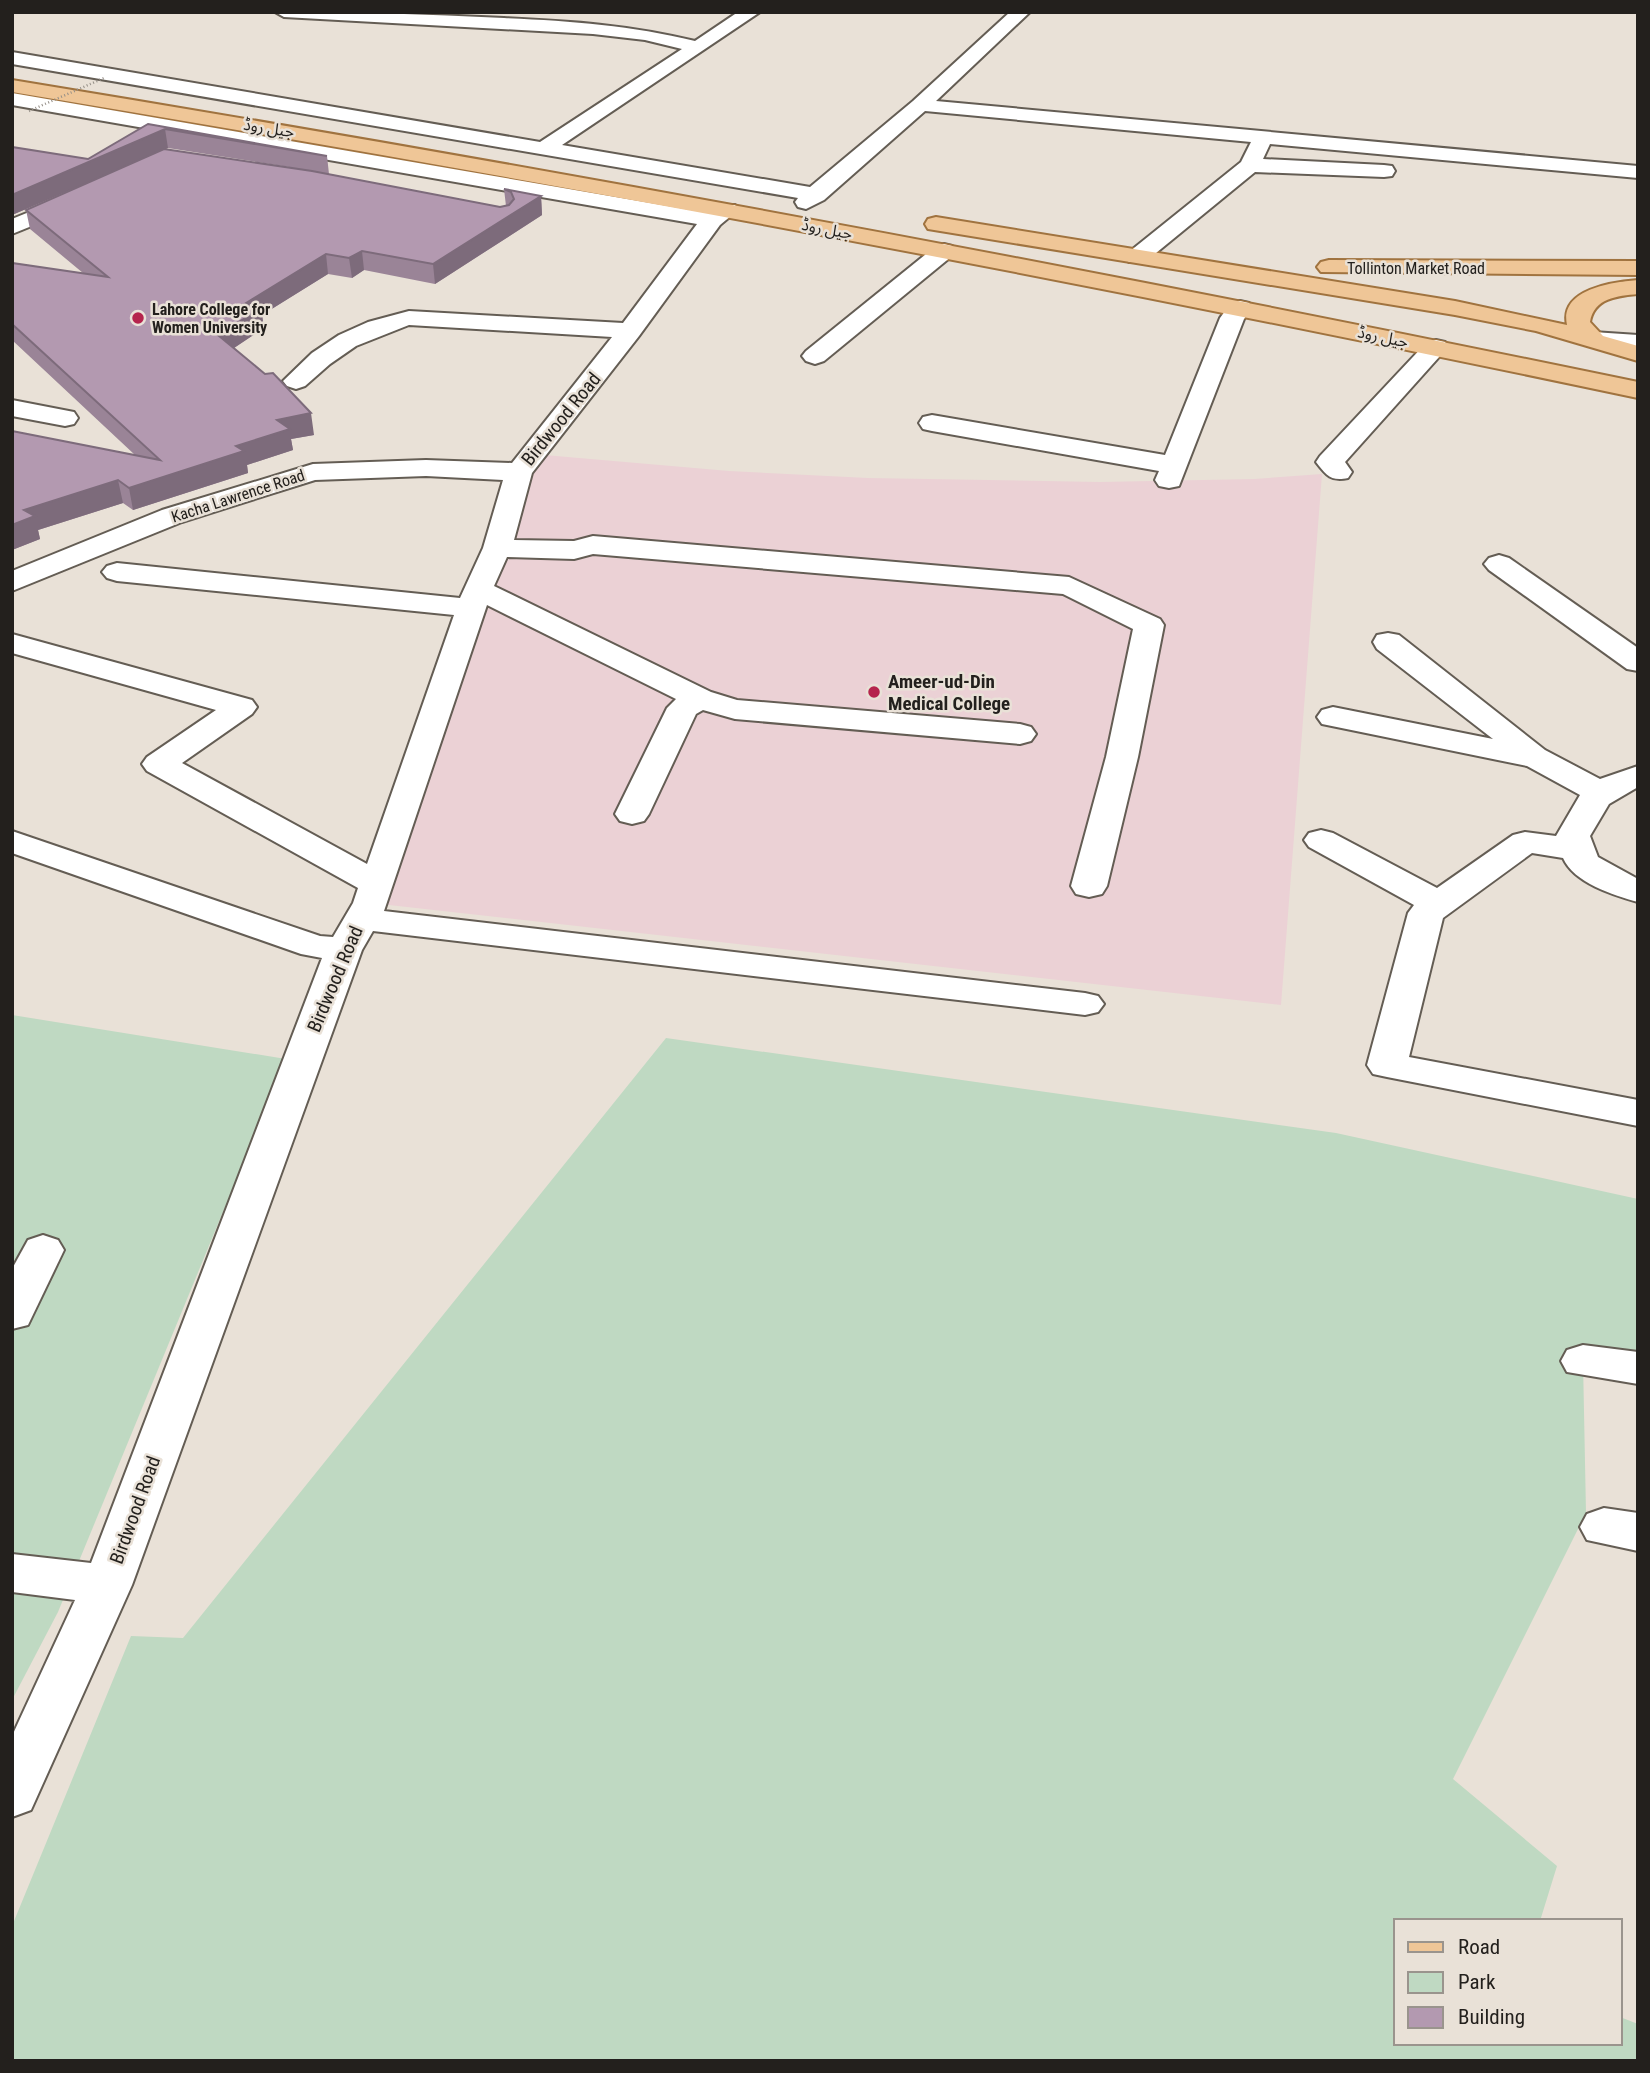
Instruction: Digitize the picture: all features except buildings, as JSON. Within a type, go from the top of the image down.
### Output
[{"type":"main road","name":"جیل روڈ","points":[[12,68],[818,202]]},
{"type":"main road","name":"جیل روڈ","points":[[12,86],[719,215],[944,251],[1240,307],[1638,390]]},
{"type":"main road","points":[[915,221],[1455,308],[1593,339],[1638,354]]},
{"type":"main road","points":[[1111,283],[1158,284],[1359,319],[1379,320],[1385,318],[1387,313],[1375,306],[1216,280],[1194,267]]},
{"type":"main road","name":"Tollinton Market Road","points":[[1194,267],[1638,268]]},
{"type":"main road","points":[[1593,339],[1578,323],[1578,312],[1583,303],[1616,289],[1638,287]]},
{"type":"street","points":[[285,12],[529,17],[645,34],[697,47]]},
{"type":"street","points":[[544,148],[751,12]]},
{"type":"street","points":[[12,58],[544,148],[818,202],[1021,12]]},
{"type":"street","points":[[21,105],[109,116],[719,215]]},
{"type":"street","points":[[920,105],[1638,174]]},
{"type":"street","points":[[109,116],[131,106]]},
{"type":"street","points":[[187,147],[211,134]]},
{"type":"street","points":[[1137,257],[1250,165],[1264,137]]},
{"type":"street","points":[[1250,165],[1305,169],[1638,174]]},
{"type":"street","points":[[12,227],[101,189]]},
{"type":"street","name":"Birdwood Road","points":[[12,1794],[107,1585],[352,934],[371,903],[475,599],[497,548],[519,471],[719,215]]},
{"type":"street","points":[[815,356],[944,251]]},
{"type":"street","points":[[932,423],[1172,473],[1232,318],[1240,307]]},
{"type":"street","points":[[296,381],[316,359],[374,326],[409,318],[630,331]]},
{"type":"street","points":[[1593,339],[1638,342]]},
{"type":"street","points":[[1338,472],[1330,462],[1436,347]]},
{"type":"street","points":[[12,408],[65,418]]},
{"type":"street","name":"Kacha Lawrence Road","points":[[12,582],[172,516],[313,472],[426,468],[519,471]]},
{"type":"street","points":[[497,548],[574,550],[593,545],[1069,586],[1149,625],[1122,757],[1089,886]]},
{"type":"street","points":[[1499,564],[1638,662]]},
{"type":"street","points":[[117,572],[475,599],[700,699],[735,709],[1020,734]]},
{"type":"street","points":[[1388,642],[1537,758],[1601,793]]},
{"type":"street","points":[[12,643],[241,707],[159,764],[377,884]]},
{"type":"street","points":[[632,814],[683,708],[700,699]]},
{"type":"street","points":[[1334,717],[1537,758]]},
{"type":"street","points":[[1638,776],[1619,781],[1590,801],[1573,836],[1582,862],[1619,885],[1638,891]]},
{"type":"street","points":[[1321,840],[1439,904]]},
{"type":"street","points":[[12,841],[314,946],[352,934],[1085,1004]]},
{"type":"street","points":[[1578,850],[1525,842],[1426,913],[1387,1065],[1638,1113]]},
{"type":"street","points":[[12,1314],[43,1250]]},
{"type":"street","points":[[1583,1361],[1638,1368]]},
{"type":"street","points":[[12,1573],[107,1585]]},
{"type":"path","points":[[21,105],[104,78]]},
{"type":"shaded area","name":"Ameer-ud-Din Medical College","points":[[533,454],[729,471],[868,478],[1100,482],[1254,479],[1322,474],[1281,1005],[371,903]]},
{"type":"green space","points":[[12,1015],[286,1059],[58,1612],[12,1700]]},
{"type":"green space","points":[[666,1038],[1336,1133],[1638,1199],[1638,1368],[1583,1361],[1586,1513],[1453,1779],[1557,1866],[1541,1919],[1394,1919],[1394,2045],[1622,2045],[1622,2018],[1638,2024],[1638,2061],[12,2061],[12,1926],[131,1636],[183,1638]]},
{"type":"place","name":"Lahore College for Women University","points":[[138,318]]},
{"type":"place","name":"Ameer-ud-Din Medical College","points":[[874,692]]}]
